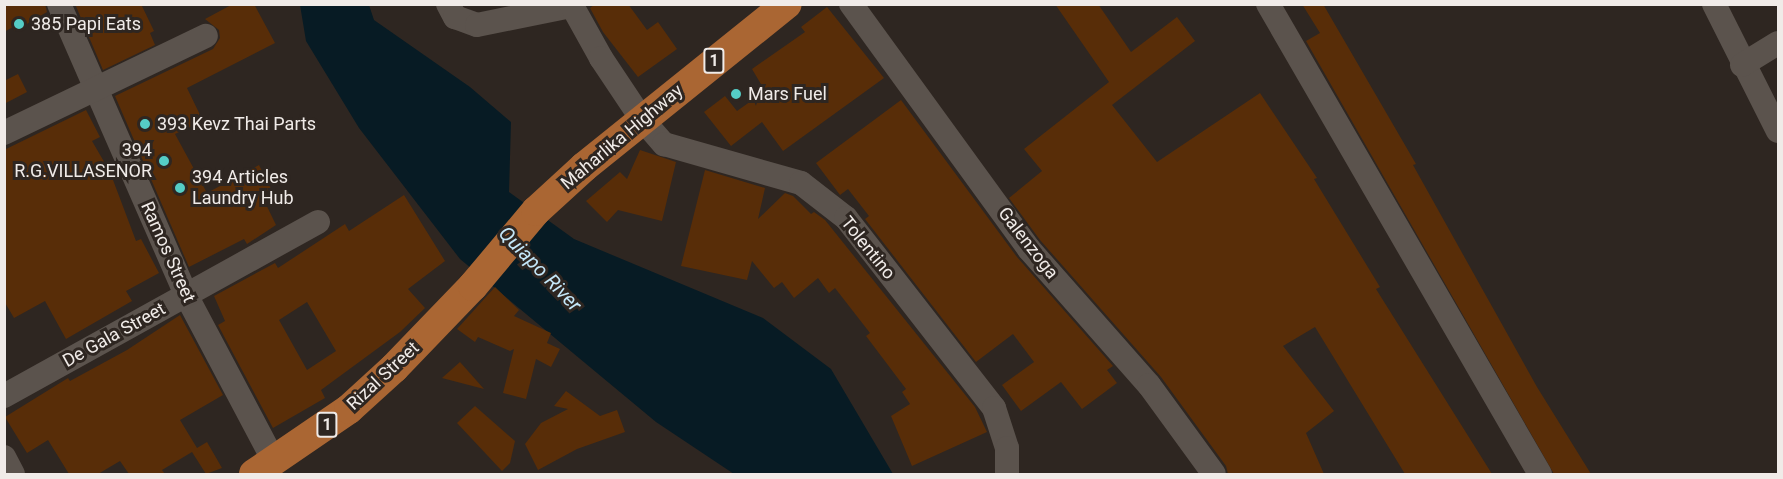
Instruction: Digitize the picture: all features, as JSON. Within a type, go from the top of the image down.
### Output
[{"type":"main road","name":"Maharlika Highway","points":[[473,286],[536,211],[641,118],[787,4]]},
{"type":"main road","name":"Rizal Street","points":[[264,468],[349,409],[394,368],[473,286]]},
{"type":"street","name":"Ramos Street","points":[[59,4],[264,468]]},
{"type":"street","points":[[448,4],[455,17],[477,25],[571,5]]},
{"type":"street","name":"Galenzoga","points":[[851,4],[1029,249],[1149,385],[1214,474]]},
{"type":"street","points":[[1268,4],[1540,474]]},
{"type":"street","points":[[1714,4],[1742,65],[1779,131]]},
{"type":"street","name":"Tolentino","points":[[571,5],[641,118],[664,144],[801,183],[846,218],[994,408],[1007,448],[1007,474]]},
{"type":"street","points":[[4,134],[206,36]]},
{"type":"street","points":[[1742,65],[1779,43]]},
{"type":"street","name":"De Gala Street","points":[[4,396],[318,222]]},
{"type":"street","points":[[4,457],[13,474]]},
{"type":"water","name":"Quiapo River","points":[[300,5],[369,5],[374,20],[470,87],[511,122],[509,192],[574,239],[763,318],[831,369],[893,474],[734,474],[656,422],[460,259],[359,128],[306,41]]},
{"type":"building","name":"385 Papi Eats","points":[[4,4],[45,4],[47,12],[15,31],[13,27],[4,32]]},
{"type":"building","points":[[75,4],[141,4],[154,31],[150,33],[155,45],[103,70]]},
{"type":"building","points":[[233,4],[254,4],[275,43],[187,88],[203,121],[175,134],[207,193],[259,165],[271,189],[261,194],[276,225],[247,244],[244,239],[189,267],[115,96],[213,49],[220,38],[219,30],[205,19]]},
{"type":"building","points":[[595,4],[628,4],[647,30],[658,22],[677,49],[638,77],[603,32],[590,8]]},
{"type":"building","points":[[1055,4],[1098,4],[1131,52],[1177,17],[1195,41],[1112,105],[1157,162],[1260,93],[1317,178],[1314,179],[1380,287],[1376,289],[1492,474],[1405,474],[1315,327],[1283,346],[1334,411],[1306,433],[1324,474],[1228,474],[1226,466],[1161,377],[1040,240],[1009,198],[1042,171],[1024,149],[1109,82]]},
{"type":"building","points":[[1302,4],[1323,4],[1416,164],[1413,165],[1537,387],[1591,474],[1554,474],[1306,41],[1320,33]]},
{"type":"building","points":[[827,7],[884,78],[783,151],[762,122],[731,146],[704,112],[725,96],[737,111],[765,91],[752,69],[805,32],[801,27]]},
{"type":"building","points":[[18,74],[27,92],[4,104],[4,81]]},
{"type":"building","points":[[901,100],[1017,257],[1113,366],[1107,370],[1117,383],[1082,409],[1061,382],[1021,411],[1002,385],[1034,362],[1013,334],[976,362],[865,219],[869,216],[848,189],[840,195],[816,163]]},
{"type":"building","points":[[86,110],[100,137],[92,141],[110,172],[136,241],[141,239],[159,273],[126,291],[132,301],[66,339],[45,301],[14,318],[4,301],[4,150]]},
{"type":"building","points":[[640,150],[676,162],[662,221],[618,210],[607,222],[586,201],[620,172],[627,179]]},
{"type":"building","points":[[705,170],[765,188],[758,219],[785,193],[793,196],[811,214],[814,212],[825,220],[975,407],[987,432],[912,466],[891,416],[910,404],[902,392],[906,389],[866,336],[870,333],[835,288],[829,293],[818,278],[794,298],[782,282],[774,288],[752,261],[747,280],[681,266]]},
{"type":"building","points":[[404,195],[445,261],[408,289],[425,308],[400,332],[321,390],[325,398],[273,428],[218,325],[225,321],[214,296],[275,263],[278,268],[345,224],[349,231]],"holes":[[[307,302],[336,351],[307,370],[279,320]]]},
{"type":"building","points":[[495,287],[519,310],[514,316],[551,333],[547,343],[560,349],[551,367],[536,359],[526,399],[503,393],[514,349],[510,351],[478,337],[475,342],[457,329]]},
{"type":"building","points":[[180,315],[223,395],[180,420],[197,448],[207,442],[222,468],[206,474],[192,452],[162,470],[165,474],[129,474],[120,461],[98,474],[69,474],[48,440],[27,453],[5,417],[68,378],[70,381],[127,350]]},
{"type":"building","points":[[460,362],[484,389],[442,378]]},
{"type":"building","points":[[566,391],[600,416],[617,410],[625,432],[577,449],[538,470],[525,444],[541,423],[568,409],[554,406]]},
{"type":"building","points":[[475,406],[515,441],[510,463],[502,471],[457,423]]},
{"type":"place","name":"385 Papi Eats","points":[[19,24]]},
{"type":"place","name":"Mars Fuel","points":[[736,94]]},
{"type":"place","name":"393 Kevz Thai Parts","points":[[145,124]]},
{"type":"place","name":"394 R.G.VILLASENOR","points":[[164,161]]},
{"type":"place","name":"394 Articles Laundry Hub","points":[[180,188]]}]
